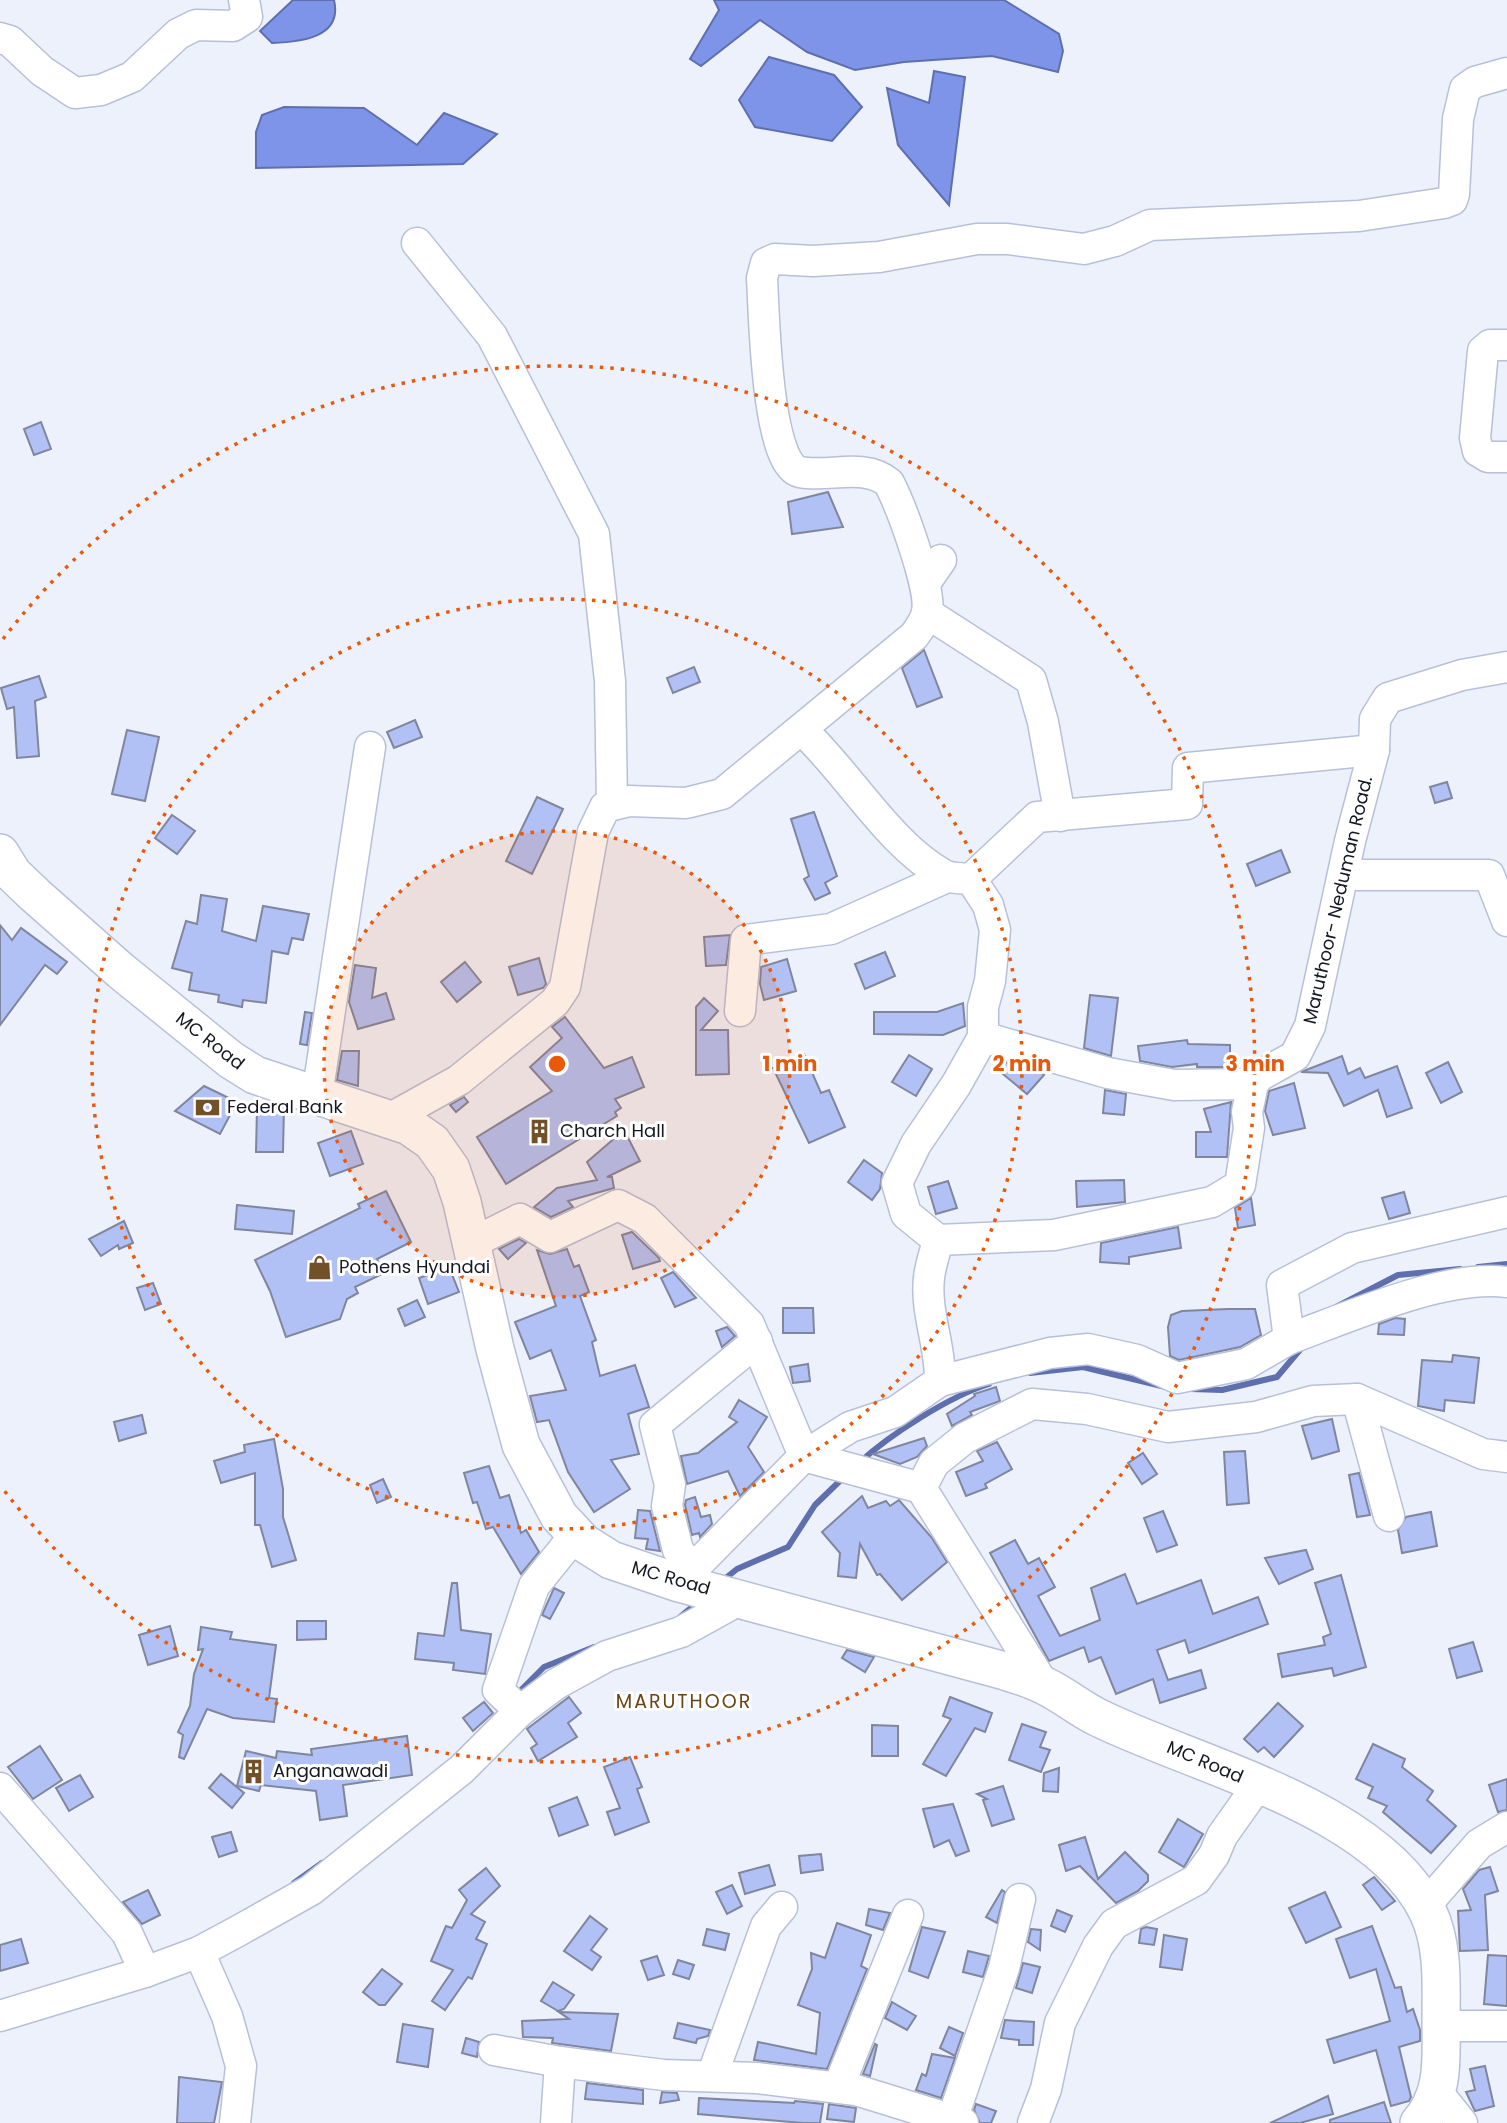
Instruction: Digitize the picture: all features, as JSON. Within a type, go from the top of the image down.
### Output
[{"type":"main road","name":"MC Road","points":[[0,853],[13,874],[35,895],[121,971],[232,1060],[255,1075],[409,1126],[432,1142],[451,1169],[462,1202],[470,1244],[521,1445],[553,1506],[576,1534],[611,1560],[685,1575],[737,1602],[1005,1671],[1044,1685],[1099,1718],[1299,1802],[1367,1844],[1401,1873],[1424,1906],[1438,1947],[1441,2026],[1429,2108]]},
{"type":"street","points":[[0,38],[10,41],[42,71],[75,93],[101,90],[132,77],[178,34],[195,26],[233,26],[247,17],[244,0]]},
{"type":"street","points":[[389,1119],[459,1080],[555,1002],[565,987],[593,832],[605,807],[612,804],[686,803],[722,794],[914,636],[927,613],[933,571],[889,483],[883,478],[857,472],[799,472],[786,463],[773,412],[762,278],[766,263],[775,259],[813,261],[879,257],[977,239],[1008,239],[1084,249],[1115,241],[1150,225],[1359,216],[1444,203],[1452,200],[1454,194],[1458,118],[1465,89],[1475,82],[1507,73]]},
{"type":"street","points":[[417,243],[492,336],[594,534],[610,681],[612,804]]},
{"type":"street","points":[[1507,345],[1487,346],[1483,351],[1475,438],[1478,451],[1488,457],[1507,457]]},
{"type":"street","points":[[927,613],[1031,680],[1043,722],[1060,816]]},
{"type":"street","name":"Maruthoor- Neduman Road.","points":[[1253,1084],[1259,1076],[1295,1056],[1310,1026],[1374,750],[1375,719],[1388,698],[1462,675],[1507,667]]},
{"type":"street","points":[[802,730],[917,856],[959,878],[988,905],[995,930],[990,981],[983,1007],[983,1037],[956,1085],[916,1144],[897,1184],[906,1213],[938,1241],[1054,1235],[1212,1202],[1234,1190],[1243,1177],[1247,1112],[1253,1084],[1174,1085],[1108,1073],[983,1037]]},
{"type":"street","points":[[317,1096],[370,747]]},
{"type":"street","points":[[740,1010],[746,940],[831,929],[959,878],[1037,817],[1187,804],[1188,768],[1374,750]]},
{"type":"street","points":[[1343,875],[1489,875],[1507,921]]},
{"type":"street","points":[[470,1244],[520,1219],[551,1237],[618,1205],[645,1219],[749,1324],[804,1456]]},
{"type":"street","points":[[1289,1339],[1282,1284],[1352,1248],[1507,1212]]},
{"type":"street","points":[[938,1241],[928,1279],[932,1322],[941,1359],[940,1381]]},
{"type":"street","points":[[757,1341],[655,1425],[670,1485],[667,1506],[685,1575],[804,1456],[850,1427],[895,1412],[940,1381],[1050,1353],[1088,1349],[1137,1360],[1177,1378],[1246,1364],[1289,1339],[1424,1292],[1495,1281],[1507,1282]]},
{"type":"street","points":[[921,1488],[934,1463],[965,1438],[1032,1404],[1087,1409],[1168,1427],[1256,1417],[1313,1401],[1357,1399],[1483,1454],[1507,1457]]},
{"type":"street","points":[[1357,1399],[1389,1516]]},
{"type":"street","points":[[804,1456],[921,1488],[1044,1685]]},
{"type":"street","points":[[520,1711],[498,1690],[534,1586],[576,1534]]},
{"type":"street","points":[[0,2017],[145,1972],[199,1952],[311,1890],[462,1769],[520,1711],[556,1684],[607,1656],[681,1632],[737,1602]]},
{"type":"street","points":[[1033,2123],[1046,2089],[1059,2023],[1098,1946],[1114,1924],[1196,1880],[1258,1785]]},
{"type":"street","points":[[0,1788],[127,1933],[145,1972]]},
{"type":"street","points":[[1424,1906],[1479,1843],[1507,1827]]},
{"type":"street","points":[[494,2050],[560,2062],[664,2075],[757,2078],[838,2088],[880,2110],[957,2121],[1004,1968],[1020,1899]]},
{"type":"street","points":[[712,2076],[766,1926],[782,1907]]},
{"type":"street","points":[[838,2088],[908,1915]]},
{"type":"street","points":[[199,1952],[227,2016],[239,2056],[235,2123]]},
{"type":"street","points":[[1441,2026],[1507,2026]]},
{"type":"street","points":[[556,2123],[560,2062]]},
{"type":"street","points":[[1429,2108],[1462,2123]]},
{"type":"water","points":[[293,0],[334,0],[335,13],[332,23],[326,30],[306,39],[272,43],[260,31]]},
{"type":"water","points":[[714,0],[1004,0],[1059,34],[1063,51],[1058,72],[992,56],[904,62],[855,70],[807,52],[760,20],[701,66],[690,59],[719,10]]},
{"type":"water","points":[[769,57],[834,75],[862,107],[832,141],[755,127],[739,100]]},
{"type":"water","points":[[934,71],[965,77],[949,205],[898,145],[887,88],[929,103]]},
{"type":"water","points":[[284,107],[364,108],[417,145],[444,113],[497,134],[463,164],[256,168],[256,132],[262,115]]},
{"type":"building","points":[[41,422],[51,449],[34,455],[24,429]]},
{"type":"building","points":[[828,492],[843,527],[792,534],[788,502]]},
{"type":"building","points":[[924,650],[942,697],[917,707],[902,668]]},
{"type":"building","points":[[694,667],[700,682],[673,693],[667,678]]},
{"type":"building","points":[[39,676],[46,697],[35,701],[39,756],[17,758],[14,707],[7,709],[1,688]]},
{"type":"building","points":[[415,720],[422,737],[394,748],[387,732]]},
{"type":"building","points":[[127,730],[159,737],[145,801],[112,794]]},
{"type":"building","points":[[1447,782],[1452,798],[1435,803],[1430,787]]},
{"type":"building","points":[[537,797],[563,809],[532,874],[506,861]]},
{"type":"building","points":[[814,812],[837,876],[825,883],[830,893],[815,900],[804,879],[809,876],[791,819]]},
{"type":"building","points":[[172,815],[195,831],[177,854],[155,838]]},
{"type":"building","points":[[1281,850],[1290,872],[1256,886],[1247,864]]},
{"type":"building","points":[[201,895],[227,899],[222,931],[256,941],[263,906],[309,914],[303,940],[292,938],[288,954],[272,951],[266,1003],[243,1000],[242,1007],[218,1002],[219,995],[189,990],[192,973],[172,968],[186,921],[197,924]]},
{"type":"building","points":[[0,925],[12,940],[21,928],[67,962],[57,974],[45,965],[0,1025]]},
{"type":"building","points":[[730,935],[726,965],[706,966],[704,937]]},
{"type":"building","points":[[885,952],[895,976],[865,989],[855,964]]},
{"type":"building","points":[[539,958],[546,984],[543,988],[518,995],[509,967]]},
{"type":"building","points":[[787,959],[796,991],[764,1000],[760,984],[761,967]]},
{"type":"building","points":[[465,962],[481,982],[457,1002],[441,982]]},
{"type":"building","points":[[355,965],[376,968],[372,998],[386,993],[394,1019],[358,1029],[349,1002]]},
{"type":"building","points":[[1090,995],[1118,998],[1111,1056],[1084,1048]]},
{"type":"building","points":[[704,998],[718,1011],[701,1030],[728,1030],[729,1074],[696,1075],[696,1007]]},
{"type":"building","points":[[963,1003],[965,1026],[943,1035],[874,1034],[874,1012],[937,1012]]},
{"type":"building","points":[[305,1012],[312,1013],[307,1045],[300,1044]]},
{"type":"building","points":[[565,1017],[604,1068],[632,1057],[644,1087],[615,1099],[621,1108],[615,1112],[617,1116],[506,1184],[477,1137],[552,1091],[530,1067],[562,1038],[552,1027]]},
{"type":"building","points":[[1187,1040],[1188,1044],[1230,1045],[1230,1067],[1197,1067],[1197,1064],[1172,1067],[1140,1061],[1138,1046]]},
{"type":"building","points":[[342,1051],[359,1051],[358,1086],[337,1080]]},
{"type":"building","points":[[804,1054],[821,1093],[829,1090],[845,1127],[809,1143],[773,1068]]},
{"type":"building","points":[[909,1055],[932,1069],[916,1096],[892,1082]]},
{"type":"building","points":[[1342,1056],[1348,1074],[1360,1068],[1365,1078],[1397,1066],[1412,1108],[1387,1117],[1378,1090],[1344,1106],[1328,1073],[1301,1072]]},
{"type":"building","points":[[1005,1062],[1044,1075],[1027,1094],[998,1070]]},
{"type":"building","points":[[1448,1062],[1462,1092],[1441,1103],[1426,1073]]},
{"type":"building","points":[[1294,1083],[1305,1128],[1273,1135],[1265,1111],[1269,1091]]},
{"type":"building","name":"Federal Bank","points":[[204,1086],[237,1102],[220,1134],[175,1111]]},
{"type":"building","points":[[1105,1090],[1126,1094],[1124,1115],[1103,1113]]},
{"type":"building","points":[[464,1097],[468,1102],[456,1112],[450,1105]]},
{"type":"building","points":[[1231,1102],[1227,1157],[1196,1157],[1196,1132],[1211,1132],[1204,1109]]},
{"type":"building","points":[[284,1107],[283,1152],[256,1152],[257,1108]]},
{"type":"building","points":[[624,1130],[640,1161],[607,1177],[612,1177],[614,1188],[568,1201],[573,1207],[551,1217],[534,1207],[557,1188],[597,1180],[587,1162]]},
{"type":"building","points":[[351,1131],[363,1164],[330,1176],[318,1143]]},
{"type":"building","points":[[864,1160],[882,1173],[880,1189],[872,1200],[848,1182]]},
{"type":"building","points":[[1124,1180],[1125,1202],[1077,1207],[1076,1181]]},
{"type":"building","points":[[948,1181],[957,1208],[936,1214],[928,1187]]},
{"type":"building","name":"Pothens Hyundai","points":[[386,1191],[411,1242],[377,1259],[384,1273],[355,1287],[358,1293],[347,1299],[340,1319],[286,1337],[270,1291],[255,1260],[360,1208],[358,1204]]},
{"type":"building","points":[[1404,1192],[1410,1213],[1389,1219],[1382,1198]]},
{"type":"building","points":[[1251,1198],[1255,1225],[1238,1228],[1235,1208]]},
{"type":"building","points":[[237,1205],[294,1211],[292,1234],[235,1229]]},
{"type":"building","points":[[124,1221],[133,1243],[119,1249],[118,1245],[101,1256],[89,1239]]},
{"type":"building","points":[[1178,1227],[1181,1248],[1129,1257],[1129,1264],[1100,1262],[1101,1243]]},
{"type":"building","points":[[632,1232],[660,1261],[633,1269],[622,1235]]},
{"type":"building","points":[[519,1239],[526,1243],[508,1259],[499,1249]]},
{"type":"building","points":[[567,1249],[574,1267],[579,1265],[589,1292],[580,1296],[596,1340],[592,1342],[600,1376],[635,1365],[649,1407],[628,1414],[639,1454],[611,1460],[630,1489],[594,1512],[568,1472],[549,1420],[537,1422],[530,1396],[566,1390],[551,1350],[530,1359],[515,1322],[556,1306],[537,1250],[550,1254]]},
{"type":"building","points":[[449,1267],[459,1292],[428,1304],[419,1278]]},
{"type":"building","points":[[673,1272],[696,1298],[675,1307],[661,1278]]},
{"type":"building","points":[[153,1283],[161,1304],[145,1310],[137,1288]]},
{"type":"building","points":[[417,1300],[425,1317],[405,1326],[398,1309]]},
{"type":"building","points":[[783,1308],[813,1308],[814,1333],[783,1333]]},
{"type":"building","points":[[1255,1309],[1261,1335],[1240,1347],[1179,1360],[1170,1356],[1168,1327],[1171,1315],[1182,1311]]},
{"type":"building","points":[[1395,1318],[1405,1319],[1404,1335],[1378,1334],[1379,1324]]},
{"type":"building","points":[[727,1327],[735,1336],[722,1347],[716,1331]]},
{"type":"building","points":[[1453,1355],[1479,1358],[1474,1403],[1445,1400],[1444,1411],[1418,1406],[1422,1360],[1452,1362]]},
{"type":"building","points":[[808,1364],[810,1381],[793,1383],[790,1367]]},
{"type":"building","points":[[996,1387],[1000,1401],[970,1412],[972,1415],[952,1426],[947,1414],[975,1396],[974,1394]]},
{"type":"building","points":[[739,1400],[767,1417],[748,1447],[764,1472],[740,1496],[728,1471],[687,1484],[681,1456],[698,1453],[737,1422],[729,1417]]},
{"type":"building","points":[[142,1415],[146,1433],[119,1441],[114,1422]]},
{"type":"building","points":[[1332,1419],[1339,1451],[1312,1459],[1302,1426]]},
{"type":"building","points":[[924,1438],[927,1446],[917,1457],[900,1464],[873,1454]]},
{"type":"building","points":[[274,1439],[283,1489],[283,1517],[296,1560],[272,1567],[260,1525],[255,1525],[255,1473],[221,1483],[214,1461],[245,1452],[244,1445]]},
{"type":"building","points":[[997,1442],[1012,1469],[985,1484],[987,1488],[966,1496],[956,1472],[983,1461],[977,1451]]},
{"type":"building","points":[[1245,1451],[1249,1503],[1227,1505],[1224,1452]]},
{"type":"building","points":[[1143,1453],[1157,1474],[1142,1484],[1128,1463]]},
{"type":"building","points":[[489,1466],[500,1498],[509,1495],[521,1533],[526,1530],[539,1552],[521,1574],[493,1527],[486,1529],[477,1502],[473,1503],[464,1473]]},
{"type":"building","points":[[1359,1473],[1370,1515],[1357,1517],[1349,1475]]},
{"type":"building","points":[[383,1479],[391,1497],[377,1503],[370,1485]]},
{"type":"building","points":[[862,1496],[868,1508],[886,1501],[890,1506],[899,1500],[932,1538],[947,1562],[902,1600],[880,1574],[877,1575],[860,1544],[856,1578],[838,1576],[840,1553],[822,1532]]},
{"type":"building","points":[[695,1497],[701,1517],[710,1515],[712,1524],[700,1537],[699,1533],[692,1535],[685,1505],[686,1500]]},
{"type":"building","points":[[638,1510],[650,1511],[660,1551],[646,1549],[648,1539],[635,1538]]},
{"type":"building","points":[[1163,1511],[1177,1545],[1157,1552],[1144,1518]]},
{"type":"building","points":[[1431,1512],[1437,1546],[1402,1553],[1398,1530],[1406,1517]]},
{"type":"building","points":[[1015,1540],[1028,1564],[1039,1558],[1055,1587],[1038,1596],[1060,1636],[1100,1620],[1091,1588],[1125,1574],[1137,1604],[1201,1580],[1213,1614],[1258,1597],[1268,1624],[1189,1653],[1185,1640],[1157,1650],[1168,1680],[1201,1670],[1206,1688],[1160,1703],[1153,1679],[1116,1694],[1101,1657],[1089,1662],[1084,1647],[1049,1661],[990,1553]]},
{"type":"building","points":[[1306,1550],[1313,1569],[1279,1584],[1265,1558]]},
{"type":"building","points":[[1341,1575],[1366,1667],[1334,1676],[1332,1668],[1282,1677],[1278,1654],[1325,1645],[1323,1637],[1331,1634],[1315,1583]]},
{"type":"building","points":[[452,1583],[457,1583],[461,1630],[491,1634],[485,1674],[453,1670],[454,1663],[415,1659],[418,1633],[444,1636]]},
{"type":"building","points":[[554,1588],[564,1593],[550,1619],[542,1615]]},
{"type":"building","points":[[297,1621],[326,1621],[326,1639],[297,1640]]},
{"type":"building","points":[[170,1626],[178,1656],[148,1665],[139,1635]]},
{"type":"building","points":[[201,1627],[232,1632],[230,1639],[276,1645],[269,1698],[277,1699],[274,1722],[233,1718],[207,1709],[184,1759],[179,1757],[183,1735],[178,1732],[190,1706],[194,1674],[203,1649],[198,1650]]},
{"type":"building","points":[[1473,1642],[1482,1671],[1457,1678],[1449,1649]]},
{"type":"building","points":[[847,1650],[874,1657],[865,1672],[842,1658]]},
{"type":"building","points":[[569,1697],[581,1713],[568,1723],[577,1737],[538,1761],[531,1748],[537,1744],[527,1729]]},
{"type":"building","points":[[950,1697],[992,1713],[985,1732],[975,1728],[946,1776],[923,1764],[951,1719],[943,1716]]},
{"type":"building","points":[[484,1702],[493,1713],[473,1731],[463,1718]]},
{"type":"building","points":[[1278,1703],[1303,1726],[1274,1757],[1264,1747],[1258,1752],[1244,1739]]},
{"type":"building","points":[[1022,1724],[1046,1732],[1040,1747],[1050,1750],[1041,1772],[1009,1760]]},
{"type":"building","points":[[872,1725],[898,1726],[898,1756],[872,1756]]},
{"type":"building","points":[[407,1736],[412,1775],[343,1785],[347,1816],[320,1820],[316,1791],[261,1785],[259,1791],[237,1786],[246,1751],[276,1758],[277,1751],[312,1755],[311,1749]]},
{"type":"building","points":[[1373,1744],[1405,1759],[1402,1767],[1433,1791],[1427,1800],[1456,1826],[1431,1853],[1383,1812],[1387,1806],[1368,1798],[1373,1787],[1356,1779]]},
{"type":"building","points":[[40,1746],[62,1780],[33,1799],[8,1767]]},
{"type":"building","points":[[630,1757],[642,1787],[637,1789],[649,1822],[615,1835],[607,1812],[620,1808],[604,1767]]},
{"type":"building","points":[[1059,1768],[1058,1792],[1043,1791],[1044,1773]]},
{"type":"building","points":[[221,1774],[244,1793],[232,1808],[209,1788]]},
{"type":"building","points":[[80,1775],[93,1797],[69,1811],[56,1788]]},
{"type":"building","points":[[1507,1779],[1507,1810],[1498,1812],[1489,1785]]},
{"type":"building","points":[[1003,1786],[1014,1819],[992,1826],[983,1800],[987,1799],[977,1794]]},
{"type":"building","points":[[577,1797],[588,1825],[559,1836],[549,1808]]},
{"type":"building","points":[[953,1804],[969,1851],[956,1856],[949,1840],[934,1847],[923,1809]]},
{"type":"building","points":[[1178,1819],[1203,1834],[1184,1867],[1159,1852]]},
{"type":"building","points":[[231,1832],[237,1851],[219,1857],[212,1837]]},
{"type":"building","points":[[1085,1837],[1098,1879],[1125,1852],[1148,1875],[1148,1881],[1138,1891],[1116,1903],[1080,1866],[1066,1871],[1059,1845]]},
{"type":"building","points":[[821,1854],[823,1870],[801,1873],[799,1856]]},
{"type":"building","points":[[769,1865],[775,1885],[745,1894],[739,1873]]},
{"type":"building","points":[[1490,1867],[1498,1891],[1485,1895],[1488,1950],[1460,1951],[1458,1911],[1471,1910],[1463,1889],[1479,1870]]},
{"type":"building","points":[[486,1868],[500,1886],[471,1914],[485,1922],[476,1939],[487,1944],[472,1979],[468,1977],[445,2010],[432,2001],[453,1970],[431,1961],[446,1926],[452,1928],[467,1900],[459,1890]]},
{"type":"building","points":[[1374,1877],[1395,1901],[1382,1910],[1363,1885]]},
{"type":"building","points":[[732,1885],[742,1906],[727,1914],[716,1892]]},
{"type":"building","points":[[148,1890],[160,1915],[142,1924],[123,1902]]},
{"type":"building","points":[[1002,1890],[1005,1892],[997,1923],[986,1917]]},
{"type":"building","points":[[1325,1892],[1341,1927],[1306,1943],[1289,1908]]},
{"type":"building","points":[[869,1909],[890,1913],[883,1930],[866,1925]]},
{"type":"building","points":[[1057,1910],[1072,1916],[1065,1932],[1051,1926]]},
{"type":"building","points":[[590,1916],[607,1929],[591,1950],[601,1957],[592,1970],[564,1951]]},
{"type":"building","points":[[837,1923],[871,1935],[861,1966],[867,1969],[827,2069],[754,2060],[758,2042],[816,2054],[820,2013],[798,2005],[812,1969],[811,1953],[825,1958]]},
{"type":"building","points":[[1372,1926],[1395,1988],[1401,1987],[1407,2012],[1413,2009],[1420,2030],[1420,2041],[1399,2047],[1411,2097],[1409,2101],[1391,2106],[1376,2050],[1334,2063],[1327,2040],[1390,2021],[1376,1969],[1350,1978],[1336,1939]]},
{"type":"building","points":[[922,1927],[945,1932],[928,1978],[909,1971]]},
{"type":"building","points":[[707,1929],[729,1934],[725,1950],[703,1945]]},
{"type":"building","points":[[1031,1929],[1041,1930],[1040,1950],[1028,1942]]},
{"type":"building","points":[[1141,1929],[1157,1929],[1154,1945],[1139,1943]]},
{"type":"building","points":[[1164,1935],[1187,1939],[1182,1970],[1160,1967]]},
{"type":"building","points":[[21,1939],[28,1963],[0,1971],[0,1945]]},
{"type":"building","points":[[968,1951],[989,1956],[983,1977],[963,1972]]},
{"type":"building","points":[[1488,1955],[1507,1956],[1507,2006],[1484,2004]]},
{"type":"building","points":[[657,1956],[664,1975],[648,1980],[641,1961]]},
{"type":"building","points":[[678,1960],[694,1965],[689,1979],[673,1974]]},
{"type":"building","points":[[1023,1963],[1040,1967],[1032,1993],[1016,1988]]},
{"type":"building","points":[[382,1969],[402,1984],[385,2005],[379,2005],[363,1992]]},
{"type":"building","points":[[553,1982],[574,1995],[564,2009],[558,2011],[541,2001]]},
{"type":"building","points":[[892,2002],[916,2016],[907,2030],[885,2018]]},
{"type":"building","points":[[559,2012],[618,2014],[611,2051],[552,2043],[553,2038],[523,2037],[522,2021],[569,2019]]},
{"type":"building","points":[[1005,2020],[1034,2022],[1033,2045],[1019,2045],[1019,2040],[1001,2038]]},
{"type":"building","points":[[678,2023],[710,2030],[708,2036],[697,2039],[696,2043],[674,2038]]},
{"type":"building","points":[[403,2024],[433,2029],[428,2067],[397,2062]]},
{"type":"building","points":[[949,2027],[963,2033],[955,2056],[940,2048]]},
{"type":"building","points":[[466,2038],[479,2042],[477,2057],[462,2053]]},
{"type":"building","points":[[875,2044],[877,2045],[870,2076],[863,2074]]},
{"type":"building","points":[[932,2054],[955,2058],[941,2098],[916,2090],[922,2074],[926,2076]]},
{"type":"building","points":[[1485,2066],[1494,2106],[1475,2111],[1466,2092],[1475,2090],[1470,2069]]},
{"type":"building","points":[[179,2077],[222,2082],[214,2123],[177,2123]]},
{"type":"building","points":[[587,2083],[643,2090],[643,2104],[585,2099]]},
{"type":"building","points":[[662,2092],[677,2093],[679,2100],[660,2103]]},
{"type":"building","points":[[1328,2096],[1333,2114],[1300,2123],[1270,2123]]},
{"type":"building","points":[[699,2098],[823,2104],[820,2123],[803,2123],[698,2114]]},
{"type":"building","points":[[1384,2102],[1391,2123],[1330,2123],[1330,2120]]},
{"type":"building","points":[[829,2104],[856,2108],[854,2122],[827,2119]]},
{"type":"building","points":[[976,2104],[996,2111],[991,2123],[980,2123],[974,2110]]},
{"type":"waterway","points":[[1478,1267],[1507,1264]]},
{"type":"waterway","points":[[1336,1307],[1398,1275],[1460,1269]]},
{"type":"waterway","points":[[1191,1389],[1222,1390],[1277,1377],[1304,1345]]},
{"type":"waterway","points":[[1030,1373],[1083,1367],[1170,1388]]},
{"type":"waterway","points":[[859,1463],[921,1418],[956,1397],[989,1384]]},
{"type":"waterway","points":[[722,1581],[737,1569],[788,1547],[815,1505],[846,1475]]},
{"type":"waterway","points":[[680,1617],[698,1602]]},
{"type":"waterway","points":[[515,1696],[544,1667],[594,1647]]},
{"type":"waterway","points":[[294,1883],[322,1863]]},
{"type":"place","name":"Federal Bank","points":[[207,1107]]},
{"type":"place","name":"Charch Hall","points":[[540,1131]]},
{"type":"place","name":"Pothens Hyundai","points":[[319,1267]]},
{"type":"place","name":"Anganawadi","points":[[253,1771]]},
{"type":"district","name":"MARUTHOOR","points":[[684,1701]]}]
